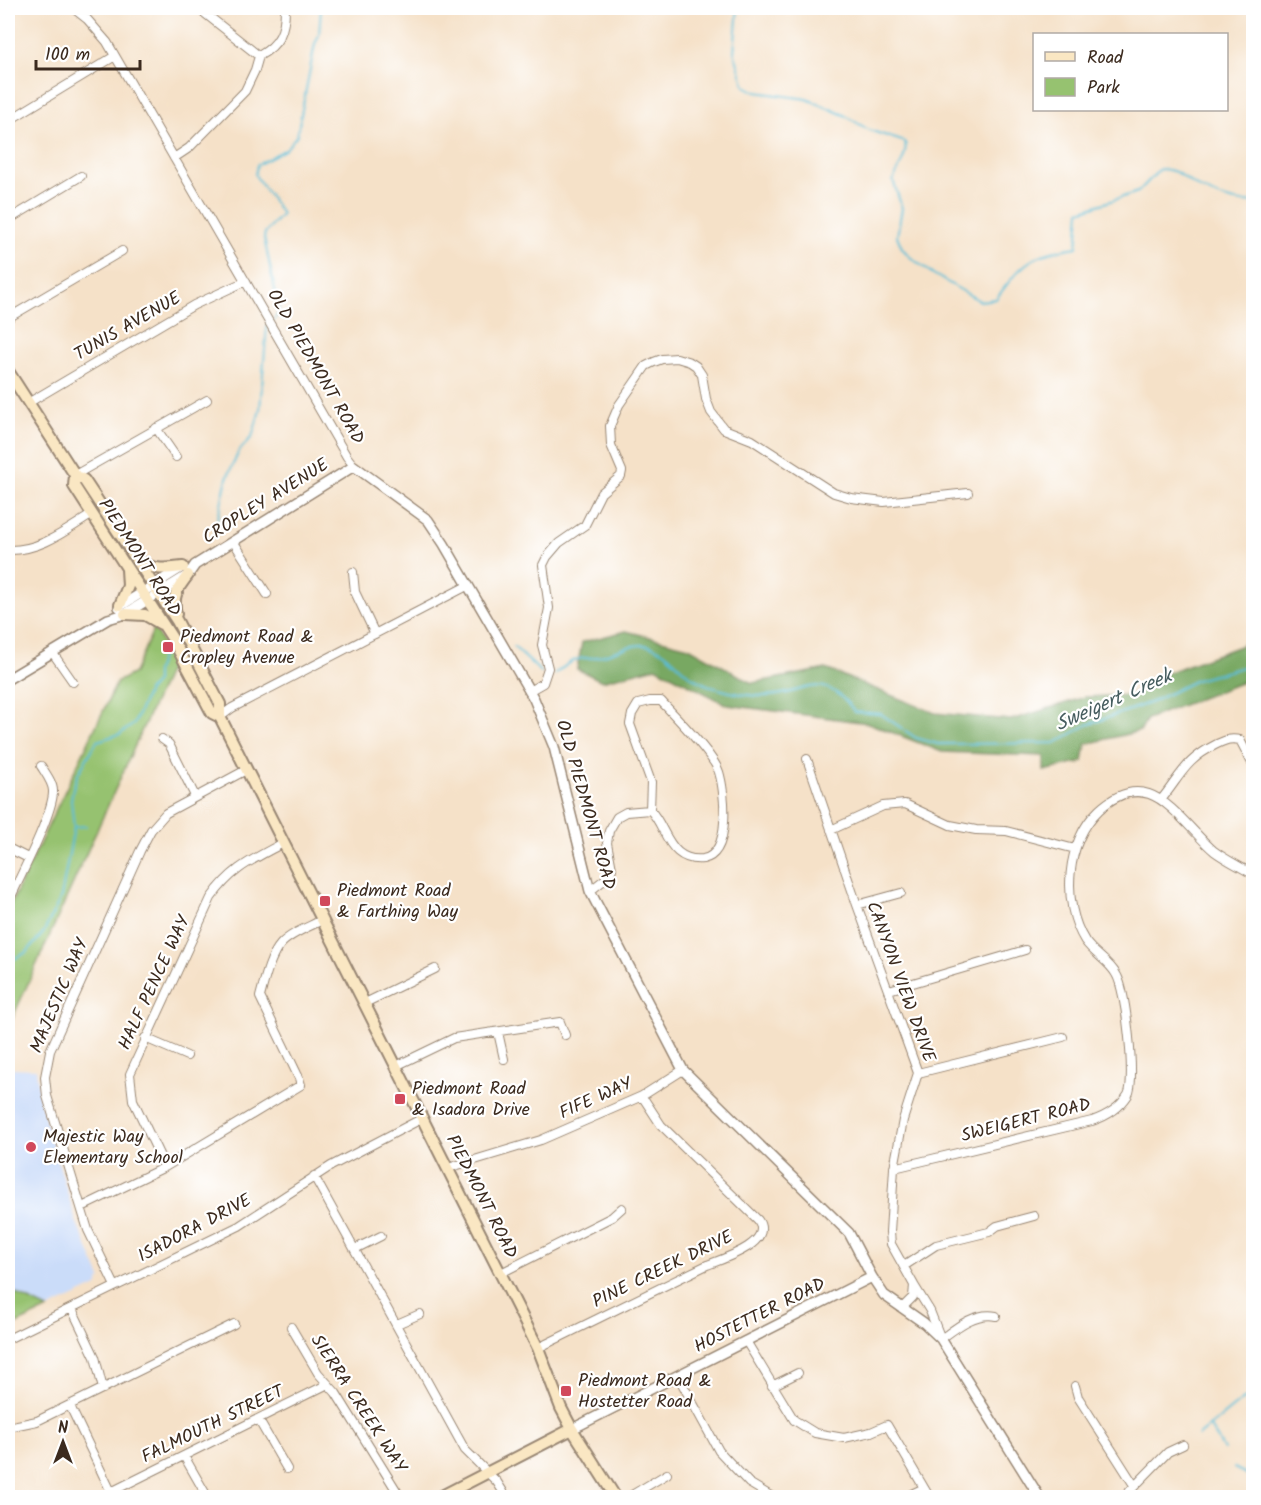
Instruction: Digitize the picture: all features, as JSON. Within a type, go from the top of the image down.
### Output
[{"type":"main road","name":"PIEDMONT ROAD","points":[[8,371],[75,475],[84,480],[177,621],[220,704],[220,717],[246,770],[538,1348],[572,1429],[616,1497]]},
{"type":"main road","name":"PIEDMONT ROAD","points":[[75,475],[74,486],[91,515],[164,626],[212,713],[220,717]]},
{"type":"main road","points":[[135,558],[161,570],[189,569]]},
{"type":"main road","points":[[126,566],[128,586],[123,610],[145,615],[164,626]]},
{"type":"main road","points":[[177,621],[174,603],[176,591],[189,569]]},
{"type":"main road","name":"HOSTETTER ROAD","points":[[438,1497],[572,1429]]},
{"type":"street","name":"OLD PIEDMONT ROAD","points":[[73,8],[96,29],[115,57],[347,457],[354,466],[428,520],[530,691],[554,747],[590,891],[683,1070],[849,1233],[884,1295],[924,1323],[941,1339],[1040,1497]]},
{"type":"street","points":[[201,8],[259,56]]},
{"type":"street","points":[[174,158],[189,148],[245,91],[259,56],[274,47],[282,31],[285,8]]},
{"type":"street","points":[[8,121],[115,57]]},
{"type":"street","points":[[8,220],[81,176]]},
{"type":"street","points":[[8,318],[122,251]]},
{"type":"street","name":"TUNIS AVENUE","points":[[28,403],[194,305],[246,281]]},
{"type":"street","points":[[530,691],[543,683],[548,668],[542,645],[549,608],[543,565],[559,543],[585,525],[601,493],[621,476],[622,471],[611,445],[610,426],[619,405],[646,366],[654,362],[677,358],[696,366],[702,375],[711,412],[724,429],[752,440],[834,492],[851,498],[884,502],[968,493]]},
{"type":"street","points":[[75,475],[207,400]]},
{"type":"street","points":[[156,428],[176,457]]},
{"type":"street","name":"CROPLEY AVENUE","points":[[8,679],[354,466]]},
{"type":"street","points":[[8,550],[24,550],[46,543],[91,515]]},
{"type":"street","points":[[233,541],[267,594]]},
{"type":"street","points":[[353,572],[355,591],[375,634]]},
{"type":"street","points":[[220,717],[232,708],[467,586]]},
{"type":"street","points":[[52,652],[73,682]]},
{"type":"street","points":[[661,701],[719,770],[724,802],[722,842],[709,858],[689,858],[677,851],[670,843],[658,819],[650,810],[651,782],[630,724],[632,714],[638,704],[661,701]]},
{"type":"street","points":[[1161,800],[1181,771],[1199,753],[1230,738],[1240,740],[1254,767]]},
{"type":"street","points":[[162,739],[169,744],[195,796]]},
{"type":"street","name":"CANYON VIEW DRIVE","points":[[807,759],[918,1073],[903,1120],[894,1168],[891,1244],[930,1311],[941,1339]]},
{"type":"street","points":[[8,903],[52,798],[51,783],[41,766]]},
{"type":"street","name":"MAJESTIC WAY","points":[[115,1287],[88,1230],[47,1096],[45,1077],[50,1051],[150,830],[166,813],[246,770]]},
{"type":"street","name":"SWEIGERT ROAD","points":[[894,1168],[1092,1121],[1114,1111],[1128,1095],[1132,1085],[1132,1064],[1122,990],[1116,974],[1091,949],[1084,938],[1072,911],[1072,870],[1076,849],[1086,826],[1096,813],[1115,797],[1138,792],[1161,800],[1215,852],[1254,875]]},
{"type":"street","points":[[831,830],[883,806],[905,804],[950,825],[976,830],[1006,831],[1076,849]]},
{"type":"street","points":[[590,891],[609,876],[612,869],[607,843],[609,831],[617,817],[626,812],[650,810]]},
{"type":"street","name":"HALF PENCE WAY","points":[[165,1167],[133,1100],[130,1074],[211,898],[222,881],[238,868],[283,843]]},
{"type":"street","points":[[8,848],[28,858]]},
{"type":"street","points":[[857,905],[901,893]]},
{"type":"street","points":[[82,1207],[165,1167],[301,1085],[260,997],[267,972],[280,945],[298,932],[322,920]]},
{"type":"street","points":[[889,990],[1025,950]]},
{"type":"street","points":[[365,1003],[435,969]]},
{"type":"street","points":[[396,1066],[454,1038],[560,1022],[565,1035]]},
{"type":"street","points":[[498,1032],[504,1059]]},
{"type":"street","points":[[918,1073],[1063,1037]]},
{"type":"street","points":[[145,1038],[187,1056]]},
{"type":"street","name":"FIFE WAY","points":[[448,1168],[541,1140],[642,1096],[683,1070]]},
{"type":"street","name":"PINE CREEK DRIVE","points":[[538,1348],[707,1265],[734,1255],[756,1240],[761,1233],[758,1220],[661,1125],[642,1096]]},
{"type":"street","name":"ISADORA DRIVE","points":[[8,1339],[239,1226],[330,1166],[423,1118]]},
{"type":"street","points":[[314,1176],[465,1449],[498,1482],[507,1497]]},
{"type":"street","points":[[501,1273],[612,1217],[622,1208]]},
{"type":"street","points":[[904,1266],[936,1245],[989,1232],[997,1226],[1034,1216]]},
{"type":"street","points":[[355,1249],[381,1236]]},
{"type":"street","name":"HOSTETTER ROAD","points":[[572,1429],[872,1277]]},
{"type":"street","points":[[902,1308],[913,1298],[914,1285]]},
{"type":"street","points":[[72,1309],[95,1357],[103,1389]]},
{"type":"street","points":[[397,1324],[420,1314]]},
{"type":"street","points":[[941,1339],[968,1320],[988,1314],[996,1316]]},
{"type":"street","points":[[8,1426],[37,1421],[234,1324]]},
{"type":"street","name":"SIERRA CREEK WAY","points":[[291,1327],[318,1373],[336,1393],[401,1497]]},
{"type":"street","points":[[746,1341],[794,1420],[815,1433],[844,1438],[871,1432],[887,1425],[930,1497]]},
{"type":"street","points":[[772,1386],[798,1373]]},
{"type":"street","points":[[678,1376],[719,1450],[749,1483],[774,1497]]},
{"type":"street","name":"FALMOUTH STREET","points":[[113,1495],[184,1456],[327,1384]]},
{"type":"street","points":[[1075,1386],[1078,1397],[1134,1485]]},
{"type":"street","points":[[70,1406],[113,1495]]},
{"type":"street","points":[[258,1419],[288,1469]]},
{"type":"street","points":[[1123,1497],[1168,1452],[1183,1445]]},
{"type":"street","points":[[184,1456],[208,1497]]},
{"type":"street","points":[[627,1497],[667,1473]]},
{"type":"street","points":[[903,1497],[924,1488]]},
{"type":"shaded area","name":"Majestic Way Elementary School","points":[[8,1068],[36,1069],[40,1101],[76,1221],[101,1278],[97,1286],[48,1309],[8,1290]]},
{"type":"green space","points":[[154,628],[173,661],[8,1028],[8,910],[117,682],[134,673]]},
{"type":"green space","points":[[626,631],[689,647],[752,683],[826,669],[935,713],[1011,720],[1085,697],[1131,695],[1161,675],[1240,646],[1253,636],[1253,678],[1147,719],[1140,731],[1086,744],[1083,762],[1044,771],[1044,756],[942,752],[868,723],[727,705],[656,667],[602,681],[577,669],[582,642]]},
{"type":"green space","points":[[8,1290],[48,1309],[8,1328]]},
{"type":"waterway","points":[[274,320],[279,309],[264,238],[265,233],[282,214],[255,175],[257,165],[286,149],[297,135],[315,44],[319,35],[321,8]]},
{"type":"waterway","points":[[738,8],[734,52],[745,86],[756,92],[807,99],[844,115],[869,130],[905,142],[904,157],[893,180],[902,208],[897,236],[902,248],[933,274],[980,301],[996,299],[1021,268],[1029,262],[1049,253],[1077,247],[1080,211],[1138,192],[1160,169],[1177,173],[1198,187],[1218,196],[1233,201],[1254,202]]},
{"type":"waterway","points":[[215,531],[227,478],[239,451],[252,437],[260,410],[267,325]]},
{"type":"waterway","name":"Sweigert Creek","points":[[555,674],[576,660],[602,656],[632,646],[652,646],[670,657],[692,677],[715,688],[762,696],[821,687],[831,690],[842,698],[855,712],[881,714],[916,738],[938,744],[1055,743],[1087,725],[1152,702],[1196,680],[1254,664]]},
{"type":"waterway","name":"Sweigert Creek","points":[[514,647],[542,673]]},
{"type":"waterway","points":[[8,962],[27,952],[44,932],[61,897],[74,827],[71,800],[78,774],[97,741],[120,734],[134,724],[148,691],[156,682],[156,672],[164,648]]},
{"type":"waterway","name":"Sweigert Creek","points":[[74,827],[86,826]]},
{"type":"waterway","points":[[1198,1436],[1242,1400],[1254,1399]]},
{"type":"waterway","points":[[1210,1427],[1224,1450]]},
{"type":"waterway","points":[[1234,1468],[1254,1478]]},
{"type":"place","name":"Piedmont Road & Cropley Avenue","points":[[168,647]]},
{"type":"place","name":"Piedmont Road & Farthing Way","points":[[325,901]]},
{"type":"place","name":"Piedmont Road & Isadora Drive","points":[[400,1099]]},
{"type":"place","name":"Majestic Way Elementary School","points":[[31,1147]]},
{"type":"place","name":"Piedmont Road & Hostetter Road","points":[[566,1391]]}]
